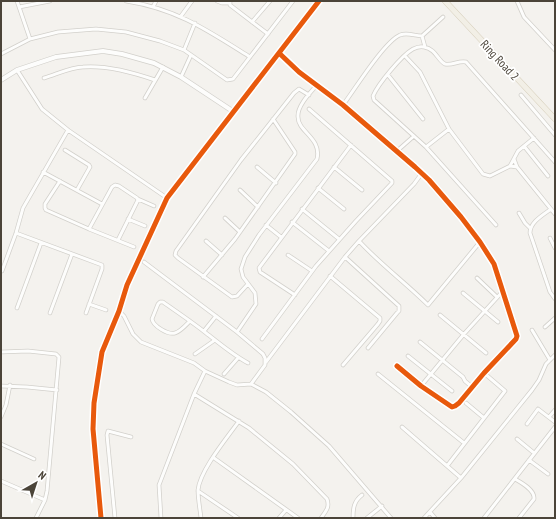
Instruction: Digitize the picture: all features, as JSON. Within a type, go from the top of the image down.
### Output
[{"type":"main road","name":"Ring Road 2","points":[[445,1],[555,120]]},
{"type":"street","points":[[17,1],[30,39]]},
{"type":"street","points":[[19,8],[31,3],[50,1]]},
{"type":"street","points":[[126,1],[153,7],[181,16],[250,57]]},
{"type":"street","points":[[153,7],[156,1]]},
{"type":"street","points":[[181,16],[192,1]]},
{"type":"street","points":[[217,1],[222,3],[230,2],[230,5],[268,34]]},
{"type":"street","points":[[252,22],[270,1]]},
{"type":"street","points":[[1,54],[30,39],[58,32],[96,29],[126,32],[160,41],[184,50],[227,80],[230,80],[233,79],[293,1]]},
{"type":"street","points":[[101,518],[93,429],[94,403],[102,352],[119,311],[127,285],[167,198],[319,1]]},
{"type":"street","points":[[517,1],[524,17],[555,50]]},
{"type":"street","points":[[422,36],[443,17]]},
{"type":"street","points":[[184,50],[195,23]]},
{"type":"street","points":[[343,105],[384,49],[395,38],[408,33],[422,36]]},
{"type":"street","points":[[422,36],[425,47]]},
{"type":"street","points":[[496,225],[426,147],[374,100],[373,96],[375,92],[405,56],[411,50],[418,47],[425,47],[436,53],[444,63],[466,62],[555,162]]},
{"type":"street","points":[[1,80],[17,70],[56,57],[103,51],[122,54],[154,63],[181,76],[234,112]]},
{"type":"street","points":[[279,53],[299,72],[343,105],[422,173],[461,217],[494,264],[517,336],[516,339],[484,373],[459,403],[452,407],[421,386],[397,366]]},
{"type":"street","points":[[181,76],[191,55]]},
{"type":"street","points":[[405,56],[420,72],[448,129],[483,174],[490,176],[510,166],[518,151],[534,138]]},
{"type":"street","points":[[44,78],[81,67],[114,69],[134,73],[155,80]]},
{"type":"street","points":[[145,98],[162,68]]},
{"type":"street","points":[[17,70],[42,109],[68,130],[167,198]]},
{"type":"street","points":[[388,75],[423,119]]},
{"type":"street","points":[[237,332],[256,304],[256,293],[243,277],[242,269],[245,257],[266,225],[317,159],[318,154],[315,143],[299,123],[298,118],[299,111],[317,85]]},
{"type":"street","points":[[248,284],[237,296],[232,297],[178,258],[175,255],[176,251],[241,160],[273,119],[299,89],[309,95]]},
{"type":"street","points":[[521,95],[555,135]]},
{"type":"street","points":[[262,339],[312,271],[339,239],[392,183],[392,181],[309,109]]},
{"type":"street","points":[[203,277],[240,232],[295,154],[273,119]]},
{"type":"street","points":[[426,147],[448,129]]},
{"type":"street","points":[[2,271],[16,233],[23,208],[68,130]]},
{"type":"street","points":[[397,151],[414,136]]},
{"type":"street","points":[[294,295],[258,270],[292,222],[351,145]]},
{"type":"street","points":[[524,146],[548,176]]},
{"type":"street","points":[[65,150],[90,167],[77,190]]},
{"type":"street","points":[[514,159],[517,167],[555,214]]},
{"type":"street","points":[[510,166],[517,167]]},
{"type":"street","points":[[257,167],[276,183]]},
{"type":"street","points":[[334,167],[362,190]]},
{"type":"street","points":[[43,172],[102,204]]},
{"type":"street","points":[[251,384],[345,257],[414,184],[422,173]]},
{"type":"street","points":[[60,181],[45,204],[45,208],[89,229],[134,247]]},
{"type":"street","points":[[89,229],[102,204],[115,185],[119,186],[138,199],[154,206]]},
{"type":"street","points":[[318,188],[344,209]]},
{"type":"street","points":[[240,190],[258,207]]},
{"type":"street","points":[[118,240],[138,199]]},
{"type":"street","points":[[302,209],[339,239]]},
{"type":"street","points":[[530,228],[551,209]]},
{"type":"street","points":[[519,213],[524,223],[530,228],[530,233],[550,292],[555,299]]},
{"type":"street","points":[[225,218],[240,232]]},
{"type":"street","points":[[128,219],[145,226]]},
{"type":"street","points":[[292,222],[329,251]]},
{"type":"street","points":[[266,225],[281,237]]},
{"type":"street","points":[[16,233],[103,266],[86,313]]},
{"type":"street","points":[[550,238],[555,248]]},
{"type":"street","points":[[206,241],[222,255]]},
{"type":"street","points":[[359,241],[371,254],[428,305],[480,242]]},
{"type":"street","points":[[16,308],[41,243]]},
{"type":"street","points":[[50,313],[72,254]]},
{"type":"street","points":[[288,255],[312,271]]},
{"type":"street","points":[[345,257],[398,306],[399,311],[368,348]]},
{"type":"street","points":[[144,262],[237,332],[261,352],[266,362]]},
{"type":"street","points":[[330,276],[380,318],[378,324],[343,365]]},
{"type":"street","points":[[477,278],[498,297]]},
{"type":"street","points":[[421,386],[464,334],[503,291]]},
{"type":"street","points":[[463,293],[484,312],[498,322]]},
{"type":"street","points":[[190,321],[177,333],[173,334],[155,325],[152,319],[158,304],[163,302],[190,321],[204,331],[238,358],[248,363]]},
{"type":"street","points":[[89,304],[106,310]]},
{"type":"street","points":[[119,311],[124,316],[133,334],[141,342],[194,362],[205,371],[237,385],[251,384],[266,392],[318,435],[391,518]]},
{"type":"street","points":[[440,315],[486,354]]},
{"type":"street","points":[[204,331],[216,316]]},
{"type":"street","points":[[545,327],[555,318]]},
{"type":"street","points":[[532,330],[550,360]]},
{"type":"street","points":[[195,354],[215,340]]},
{"type":"street","points":[[420,342],[463,377],[472,388]]},
{"type":"street","points":[[1,352],[28,351],[58,355],[59,357],[47,491],[45,500],[36,518]]},
{"type":"street","points":[[424,518],[461,478],[532,390],[539,380],[546,364],[555,355]]},
{"type":"street","points":[[408,356],[452,391]]},
{"type":"street","points":[[224,374],[238,358]]},
{"type":"street","points":[[161,518],[159,485],[194,394],[205,371]]},
{"type":"street","points":[[447,466],[505,391],[484,373]]},
{"type":"street","points":[[378,374],[464,443]]},
{"type":"street","points":[[1,386],[10,385],[57,390]]},
{"type":"street","points":[[1,417],[6,405],[10,385]]},
{"type":"street","points":[[194,394],[239,421],[293,464],[327,499],[329,504],[328,508],[321,518]]},
{"type":"street","points":[[466,403],[484,418]]},
{"type":"street","points":[[527,424],[538,409],[555,422]]},
{"type":"street","points":[[549,417],[555,410]]},
{"type":"street","points":[[201,518],[198,491],[200,480],[239,421]]},
{"type":"street","points":[[484,518],[555,426]]},
{"type":"street","points":[[402,427],[461,478]]},
{"type":"street","points":[[115,518],[107,435],[108,431],[131,437]]},
{"type":"street","points":[[517,439],[534,453]]},
{"type":"street","points":[[1,444],[34,459]]},
{"type":"street","points":[[214,458],[298,518]]},
{"type":"street","points":[[529,460],[548,474]]},
{"type":"street","points":[[515,479],[534,495],[534,498],[519,518]]},
{"type":"street","points":[[1,480],[45,500]]},
{"type":"street","points":[[198,491],[238,518]]},
{"type":"street","points":[[353,518],[353,510],[356,500],[362,495]]},
{"type":"street","points":[[366,518],[382,506]]},
{"type":"street","points":[[279,518],[286,510]]},
{"type":"street","points":[[430,512],[435,518]]},
{"type":"cycle path","points":[[101,518],[93,429],[94,403],[102,352],[119,311],[127,285],[167,198],[319,1]]},
{"type":"cycle path","points":[[279,53],[299,72],[343,105],[429,180],[461,217],[494,264],[517,336],[516,339],[484,373],[459,403],[452,407],[421,386],[397,366]]}]
